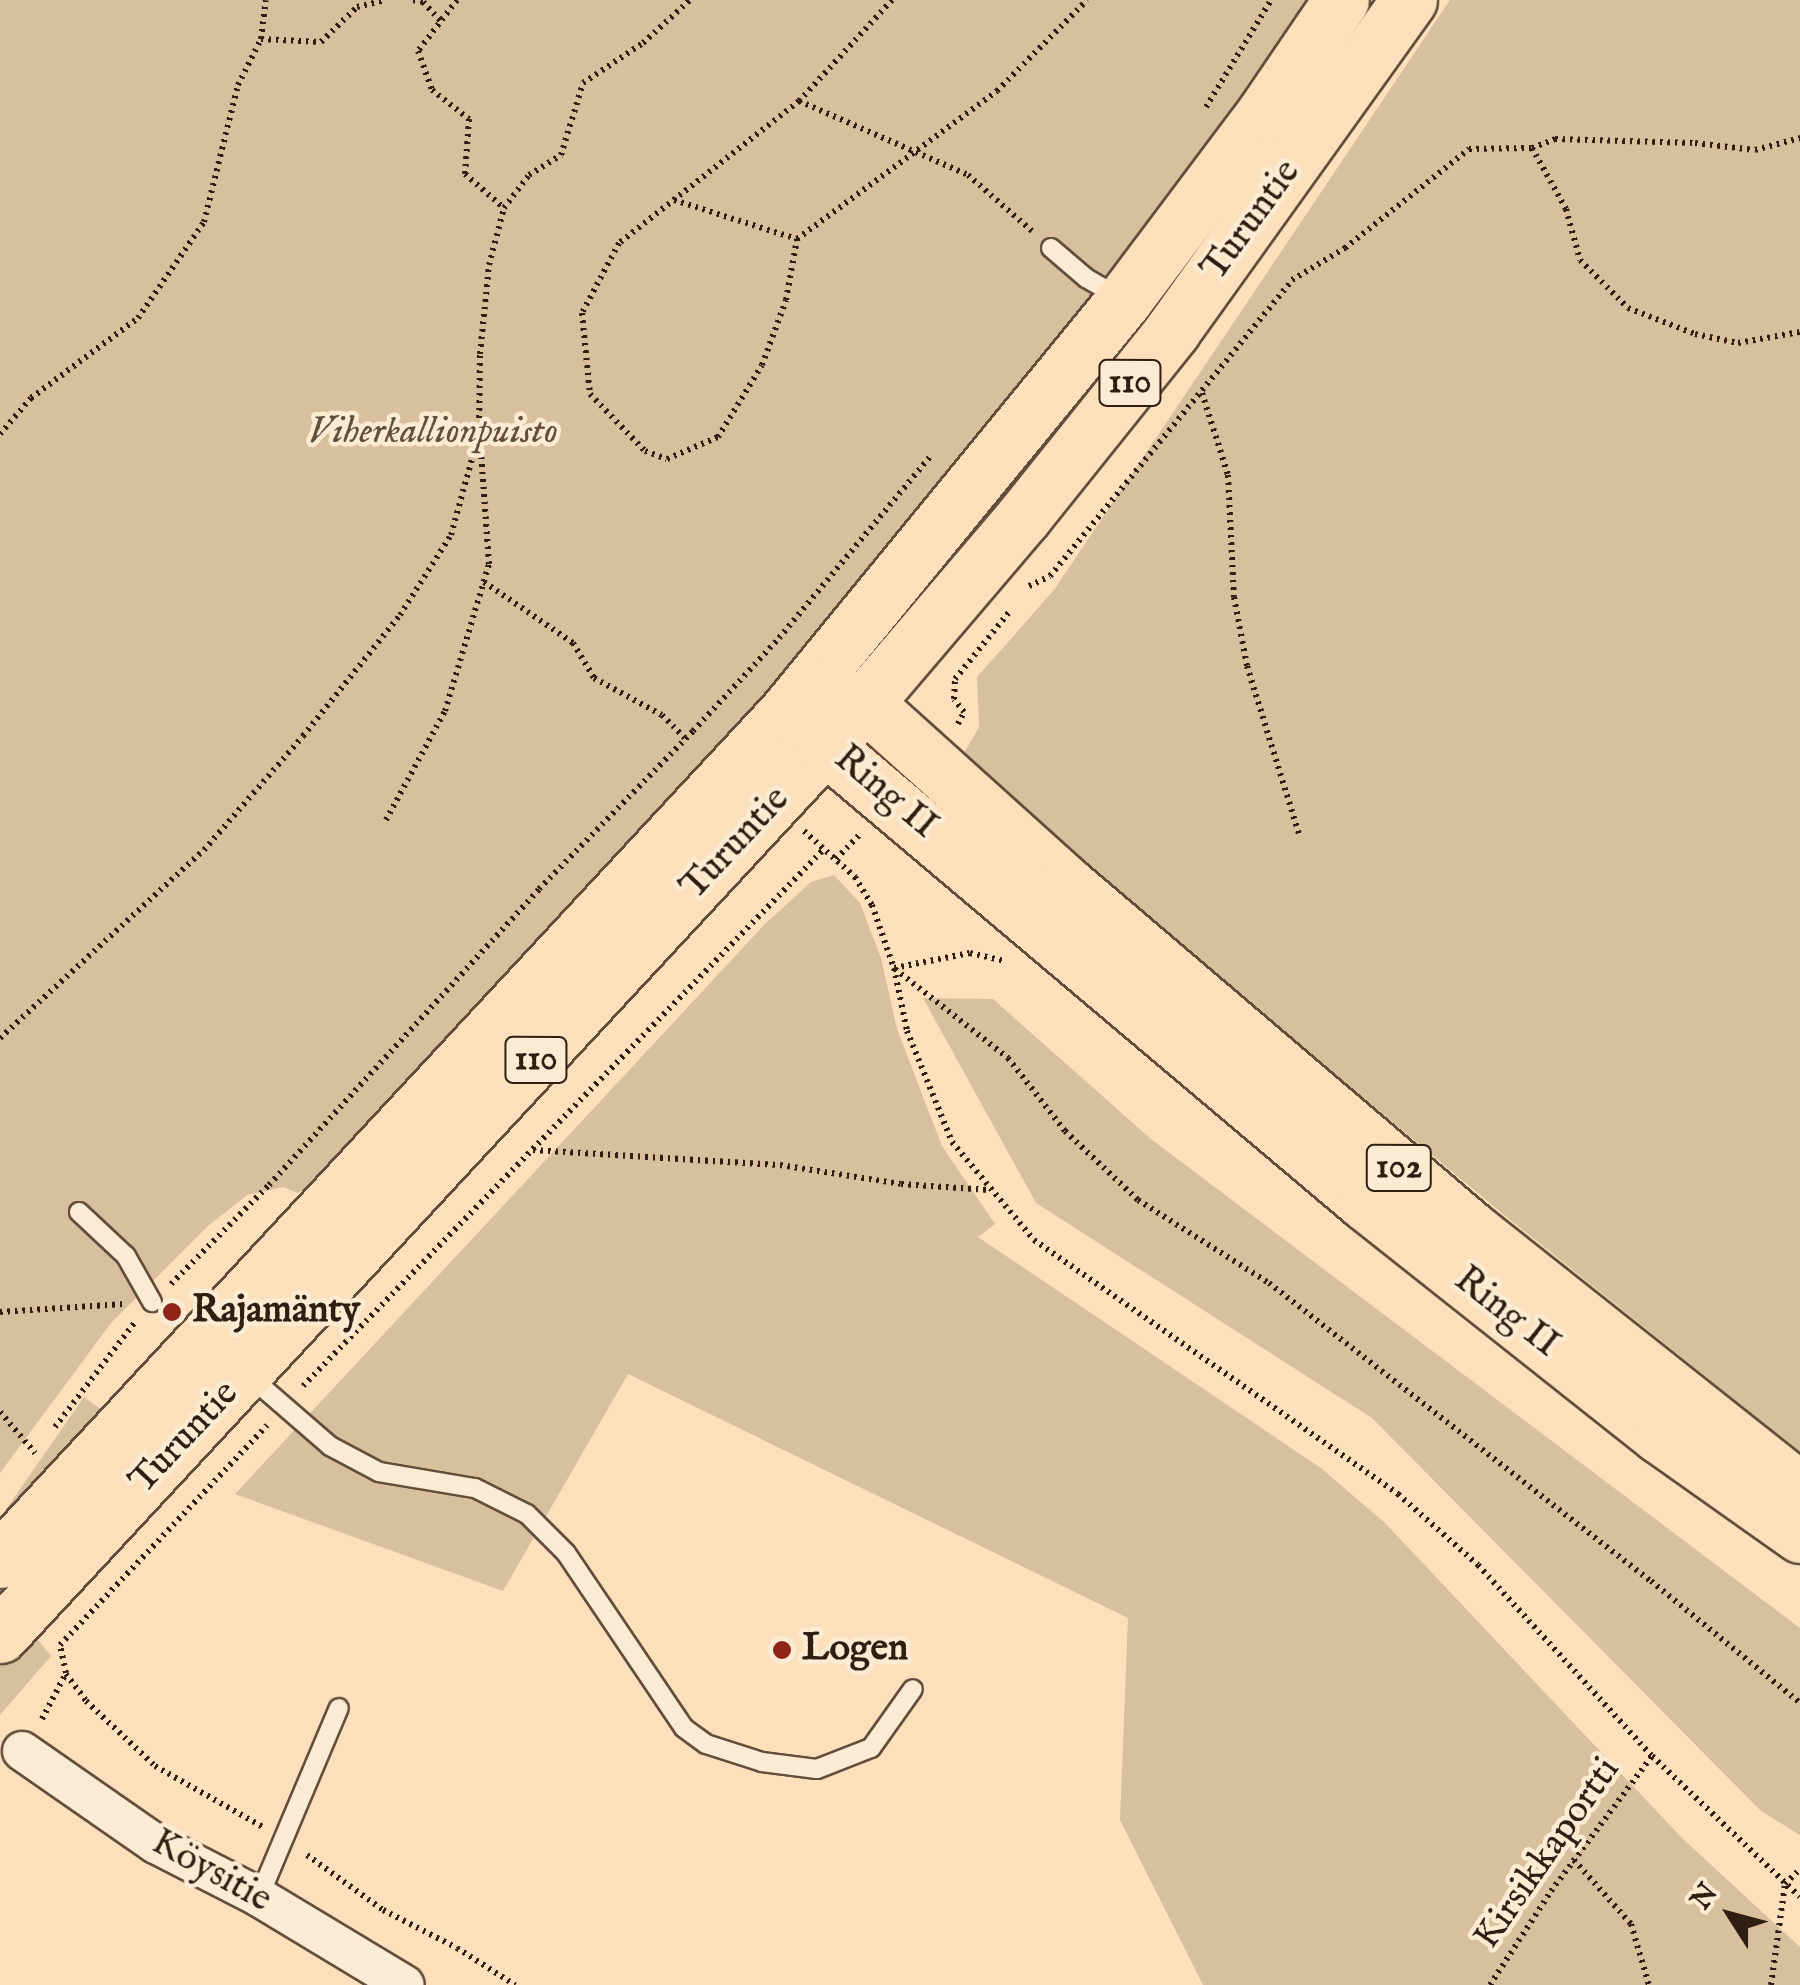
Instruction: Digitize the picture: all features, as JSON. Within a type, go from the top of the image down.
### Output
[{"type":"main road","name":"Turuntie","points":[[0,1635],[236,1366],[809,686],[1124,300],[1264,112],[1341,0]]},
{"type":"main road","name":"Turuntie","points":[[0,1560],[236,1366],[865,703],[1024,516],[1172,331],[1409,0]]},
{"type":"main road","name":"Ring II","points":[[809,686],[865,703],[1066,884],[1473,1232],[1800,1490]]},
{"type":"main road","name":"Ring II","points":[[809,686],[826,746],[1365,1202],[1659,1434],[1800,1535]]},
{"type":"street","name":"Köysitie","points":[[22,1751],[156,1844],[259,1897],[405,1985]]},
{"type":"lane","points":[[1052,248],[1086,278],[1124,300]]},
{"type":"lane","points":[[79,1212],[126,1256],[152,1302]]},
{"type":"lane","points":[[236,1366],[330,1446],[378,1472],[475,1488],[527,1514],[566,1553],[684,1728],[706,1744],[762,1762],[816,1770],[872,1748],[913,1688]]},
{"type":"lane","points":[[259,1897],[339,1708]]},
{"type":"path","points":[[0,434],[31,398],[138,318],[204,222],[238,85],[261,39],[266,0]]},
{"type":"path","points":[[261,39],[321,42],[356,7],[385,0]]},
{"type":"path","points":[[413,0],[422,2],[440,21]]},
{"type":"path","points":[[456,0],[418,51],[432,90],[468,118],[464,174],[504,208]]},
{"type":"path","points":[[386,820],[445,711],[489,564],[479,433],[480,354],[488,265],[504,208],[529,175],[562,156],[583,83],[644,43],[690,0]]},
{"type":"path","points":[[892,0],[799,101],[619,243],[582,314],[590,394],[645,451],[667,459],[718,437],[762,365],[786,300],[797,239],[911,150],[997,91],[1087,0]]},
{"type":"path","points":[[1201,115],[1272,0]]},
{"type":"path","points":[[799,101],[968,175],[1052,248]]},
{"type":"path","points":[[1029,586],[1050,576],[1292,280],[1345,248],[1469,149],[1532,148],[1555,140],[1696,143],[1755,150],[1800,138]]},
{"type":"path","points":[[1532,148],[1566,209],[1580,260],[1628,308],[1695,334],[1738,342],[1800,332]]},
{"type":"path","points":[[674,200],[797,239]]},
{"type":"path","points":[[1201,392],[1228,475],[1234,597],[1247,666],[1300,834]]},
{"type":"path","points":[[0,1038],[204,850],[328,706],[400,614],[451,535],[479,433]]},
{"type":"path","points":[[48,1436],[152,1302],[269,1185],[539,889],[779,638],[934,452]]},
{"type":"path","points":[[484,582],[573,643],[594,678],[662,715],[686,739]]},
{"type":"path","points":[[22,1751],[66,1673],[60,1644],[236,1366],[532,1150],[824,848],[855,877],[872,905],[894,968],[907,1031],[952,1142],[988,1190],[1034,1240],[1398,1494],[1478,1566],[1652,1756],[1800,1897]]},
{"type":"path","points":[[894,968],[970,953],[1004,960],[1015,968]]},
{"type":"path","points":[[894,968],[1008,1058],[1065,1131],[1138,1200],[1269,1284],[1651,1581],[1800,1703]]},
{"type":"path","points":[[532,1150],[780,1165],[900,1184],[988,1190]]},
{"type":"path","points":[[0,1312],[152,1302]]},
{"type":"path","points":[[0,1412],[35,1453]]},
{"type":"path","points":[[23,1469],[42,1444]]},
{"type":"path","name":"Kirsikkaportti","points":[[1490,1985],[1574,1860],[1652,1756]]},
{"type":"path","points":[[1574,1860],[1631,1924],[1649,1985]]},
{"type":"path","points":[[1771,1985],[1785,1884],[1800,1869]]},
{"type":"green space","name":"Viherkallionpuisto","points":[[0,0],[1328,0],[893,565],[325,1178],[298,1193],[283,1187],[247,1195],[208,1226],[111,1323],[0,1473]]},
{"type":"green space","points":[[1450,0],[1800,0],[1800,1452],[1508,1218],[987,786],[963,755],[979,727],[977,677],[1054,590]]},
{"type":"green space","points":[[834,875],[860,903],[881,958],[897,1029],[942,1146],[995,1224],[978,1237],[1321,1468],[1385,1523],[1682,1838],[1800,1947],[1800,1985],[1203,1985],[1120,1820],[1128,1618],[628,1374],[503,1591],[235,1494],[765,924],[811,882]]},
{"type":"green space","points":[[923,998],[993,999],[1151,1139],[1800,1628],[1800,1835],[1761,1811],[1372,1418],[1036,1203]]},
{"type":"green space","points":[[84,1397],[102,1410],[0,1537],[0,1518]]},
{"type":"green space","points":[[26,1625],[51,1656],[0,1715],[0,1651]]},
{"type":"place","name":"Rajamänty","points":[[172,1312]]},
{"type":"place","name":"Logen","points":[[782,1650]]}]
